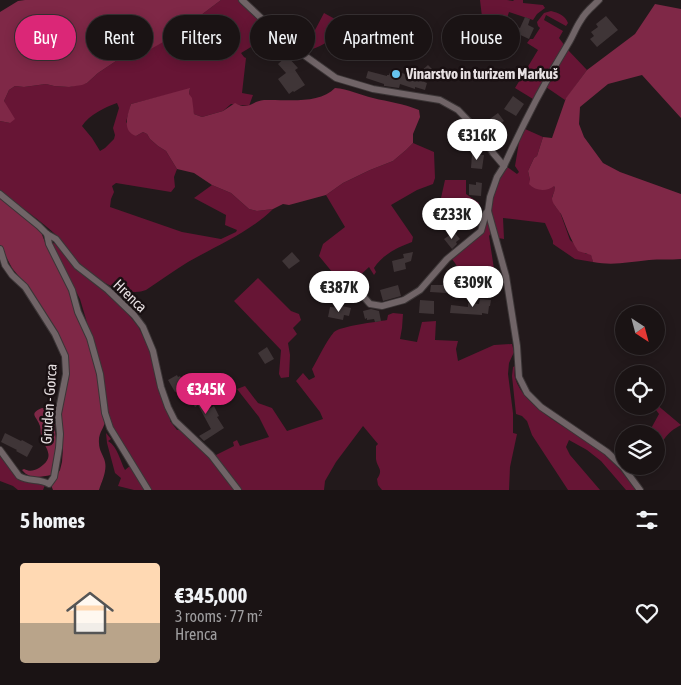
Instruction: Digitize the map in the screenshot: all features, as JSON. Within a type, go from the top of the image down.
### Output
[{"type":"street","points":[[242,0],[301,53],[336,78],[373,89],[440,100],[449,104],[470,121],[481,134],[493,154],[504,166]]},
{"type":"street","points":[[362,295],[370,304],[377,306],[404,300],[420,290],[447,259],[481,231],[497,177],[540,91],[581,19],[599,0]]},
{"type":"street","name":"Hrenca","points":[[0,194],[47,234],[56,239],[77,266],[108,290],[134,314],[153,351],[161,387],[175,421],[211,455],[238,490]]},
{"type":"street","points":[[488,211],[506,276],[517,346],[519,377],[527,393],[555,417],[607,452],[623,468],[640,490]]},
{"type":"street","points":[[47,234],[49,244],[70,285],[78,312],[90,338],[100,374],[105,413],[110,428],[148,490]]},
{"type":"street","name":"Gruden - Gorca","points":[[0,249],[5,266],[25,287],[55,334],[64,356],[66,374],[58,414],[60,434],[57,463],[54,477],[49,484],[42,480],[24,479],[19,476],[0,450]]},
{"type":"shaded area","points":[[221,0],[239,0],[255,15],[250,15],[250,48],[241,53],[246,58],[242,93],[253,95],[249,106],[231,104],[223,111],[202,117],[194,114],[189,94],[190,89],[131,104],[126,122],[136,136],[143,132],[147,134],[150,139],[166,151],[177,169],[174,177],[175,187],[171,192],[116,183],[112,186],[114,192],[110,207],[182,232],[221,239],[237,230],[225,225],[226,215],[194,198],[212,185],[231,193],[249,209],[257,211],[273,209],[243,232],[188,262],[146,290],[138,292],[111,286],[93,276],[77,262],[61,240],[37,219],[0,192],[0,121],[10,123],[4,101],[9,90],[15,86],[24,87],[46,84],[69,87],[87,83],[98,73],[119,60],[153,60],[153,46],[163,41],[163,60],[240,60],[240,15],[201,15]],"holes":[[[117,103],[119,108],[113,128],[114,139],[100,151],[82,126],[89,118],[102,109]]]},
{"type":"shaded area","points":[[221,0],[201,15],[163,15],[163,42],[153,48],[153,15],[86,15],[86,60],[118,60],[82,85],[69,87],[46,84],[24,87],[15,86],[9,90],[4,101],[15,119],[10,123],[0,121],[0,12],[18,1]]},
{"type":"shaded area","points":[[480,0],[523,0],[523,3],[543,5],[545,8],[533,20],[509,12],[508,15],[482,15]]},
{"type":"shaded area","points":[[655,4],[681,9],[681,118],[642,75],[608,84],[580,107],[579,124],[584,137],[603,163],[620,172],[681,194],[681,259],[614,264],[593,262],[591,255],[578,251],[572,241],[561,214],[554,205],[552,198],[554,186],[545,190],[534,188],[529,184],[528,171],[534,158],[537,156],[543,137],[552,138],[566,98],[587,70],[635,34]]},
{"type":"shaded area","points":[[551,11],[563,16],[567,20],[566,26],[546,15],[544,20],[563,31],[559,38],[565,46],[533,99],[515,88],[538,50],[527,43],[530,39],[533,39],[540,28],[537,22],[544,13]]},
{"type":"shaded area","points":[[324,13],[328,15],[325,15],[325,43],[315,48],[315,30]]},
{"type":"shaded area","points":[[567,49],[587,70],[565,100],[546,87]]},
{"type":"shaded area","points":[[190,88],[189,94],[192,98],[194,114],[202,117],[223,111],[235,103],[247,106],[264,100],[311,99],[320,97],[335,88],[419,110],[420,117],[413,134],[413,143],[393,161],[343,183],[326,195],[289,205],[283,204],[273,209],[257,211],[249,209],[231,193],[212,185],[194,173],[177,169],[166,151],[150,139],[147,134],[143,132],[136,136],[129,131],[127,118],[131,104]]},
{"type":"shaded area","points":[[525,129],[543,137],[537,156],[534,158],[528,171],[530,180],[554,186],[555,190],[552,197],[555,206],[560,212],[570,240],[586,254],[591,254],[593,262],[575,259],[553,244],[545,223],[503,218],[504,239],[498,238],[492,213],[493,193],[506,166],[517,174],[519,172],[515,166],[519,142]]},
{"type":"shaded area","points":[[413,143],[434,152],[435,178],[433,184],[417,190],[391,205],[413,237],[412,242],[396,249],[381,259],[374,268],[376,272],[374,275],[369,267],[357,278],[360,282],[350,289],[345,281],[342,284],[319,256],[323,244],[345,227],[326,195],[343,183],[393,161]]},
{"type":"shaded area","points":[[445,180],[466,180],[466,194],[479,203],[477,221],[439,207]]},
{"type":"shaded area","points":[[0,197],[41,232],[72,295],[93,354],[105,420],[99,439],[105,469],[99,490],[53,490],[51,485],[60,470],[62,462],[61,425],[66,360],[25,284],[12,268],[0,245]]},
{"type":"shaded area","points":[[486,216],[491,233],[489,236],[494,269],[493,277],[466,282],[451,258],[482,232],[485,228]]},
{"type":"shaded area","points":[[54,243],[121,306],[138,326],[151,353],[156,381],[170,421],[177,430],[182,430],[211,459],[235,490],[150,490],[111,426],[96,353],[80,299],[51,244]]},
{"type":"shaded area","points":[[258,278],[291,311],[299,314],[301,320],[293,328],[297,334],[288,343],[290,355],[289,377],[281,378],[279,374],[281,350],[234,301]]},
{"type":"shaded area","points":[[393,313],[403,314],[400,339],[417,342],[422,322],[436,321],[435,340],[458,341],[456,349],[458,361],[494,345],[512,344],[514,352],[509,363],[508,374],[513,413],[513,433],[517,434],[510,467],[509,490],[382,490],[378,485],[377,479],[380,471],[376,459],[376,446],[378,444],[363,426],[336,462],[325,481],[324,490],[240,490],[216,455],[234,446],[233,442],[237,440],[240,446],[269,437],[259,417],[237,389],[245,386],[258,403],[272,408],[287,431],[323,419],[320,412],[296,381],[303,373],[309,380],[315,377],[312,369],[334,332],[351,326],[387,320],[388,315]]},
{"type":"shaded area","points":[[515,366],[515,378],[520,389],[528,399],[550,418],[603,452],[615,463],[615,475],[626,475],[638,490],[626,490],[601,461],[587,450],[569,440],[566,447],[570,455],[600,490],[568,490],[532,435],[527,421],[522,416],[516,414],[512,376],[513,367]]},
{"type":"shaded area","points":[[42,408],[56,410],[54,420],[57,450],[55,466],[51,475],[35,477],[28,475],[22,470],[31,471],[39,468],[48,457],[41,436],[40,426],[34,414]]},
{"type":"shaded area","points":[[665,412],[681,425],[665,438],[665,425],[653,425],[658,415],[665,415]]},
{"type":"shaded area","points":[[106,433],[111,439],[108,441],[116,450],[125,470],[131,465],[147,490],[134,490],[118,486],[121,478],[115,473]]},
{"type":"shaded area","points":[[0,453],[22,479],[45,485],[43,490],[18,490],[0,481]]},
{"type":"building","points":[[606,16],[618,30],[597,47],[590,39],[594,36],[591,32],[598,27],[596,24]]},
{"type":"building","points":[[525,17],[530,19],[528,25],[534,28],[529,39],[520,35],[520,28]]},
{"type":"building","points":[[282,60],[291,60],[298,68],[295,70],[305,85],[289,94],[278,79],[286,73],[278,64]]},
{"type":"building","points":[[428,65],[433,70],[422,81],[427,83],[425,90],[400,84],[399,88],[384,86],[384,84],[366,78],[368,71],[387,76],[391,70],[405,74],[406,71],[418,74]]},
{"type":"building","points":[[513,96],[524,104],[516,116],[504,109]]},
{"type":"building","points":[[498,113],[504,121],[493,129],[487,121]]},
{"type":"building","points":[[472,154],[484,155],[482,169],[471,168]]},
{"type":"building","points":[[476,182],[482,183],[481,196],[469,195],[469,184],[476,185]]},
{"type":"building","points":[[454,232],[460,239],[452,249],[444,239]]},
{"type":"building","points":[[292,252],[300,261],[289,269],[282,261]]},
{"type":"building","points":[[413,252],[411,261],[405,263],[406,269],[394,272],[392,261],[404,258],[403,254]]},
{"type":"building","points":[[398,285],[401,296],[383,301],[380,290]]},
{"type":"building","points":[[431,285],[447,285],[447,293],[430,292]]},
{"type":"building","points":[[480,299],[491,300],[488,314],[450,313],[451,305],[468,307],[468,303],[479,304]]},
{"type":"building","points":[[420,300],[434,301],[434,314],[419,313]]},
{"type":"building","points":[[342,306],[351,308],[349,316],[344,315],[343,320],[328,317],[330,307],[342,308]]},
{"type":"building","points":[[371,309],[379,311],[381,321],[375,322],[374,319],[365,319],[363,311]]},
{"type":"building","points":[[267,347],[274,359],[265,364],[258,353]]},
{"type":"building","points":[[177,375],[178,377],[180,376],[185,387],[175,392],[168,380]]},
{"type":"building","points":[[195,389],[206,407],[209,409],[214,406],[219,416],[217,417],[224,428],[204,441],[199,436],[211,429],[198,405],[195,407],[193,403],[191,405],[185,395]]},
{"type":"building","points":[[5,433],[33,446],[27,457],[1,442]]},
{"type":"place","name":"Vinarstvo in turizem Markuš","points":[[396,74]]}]
